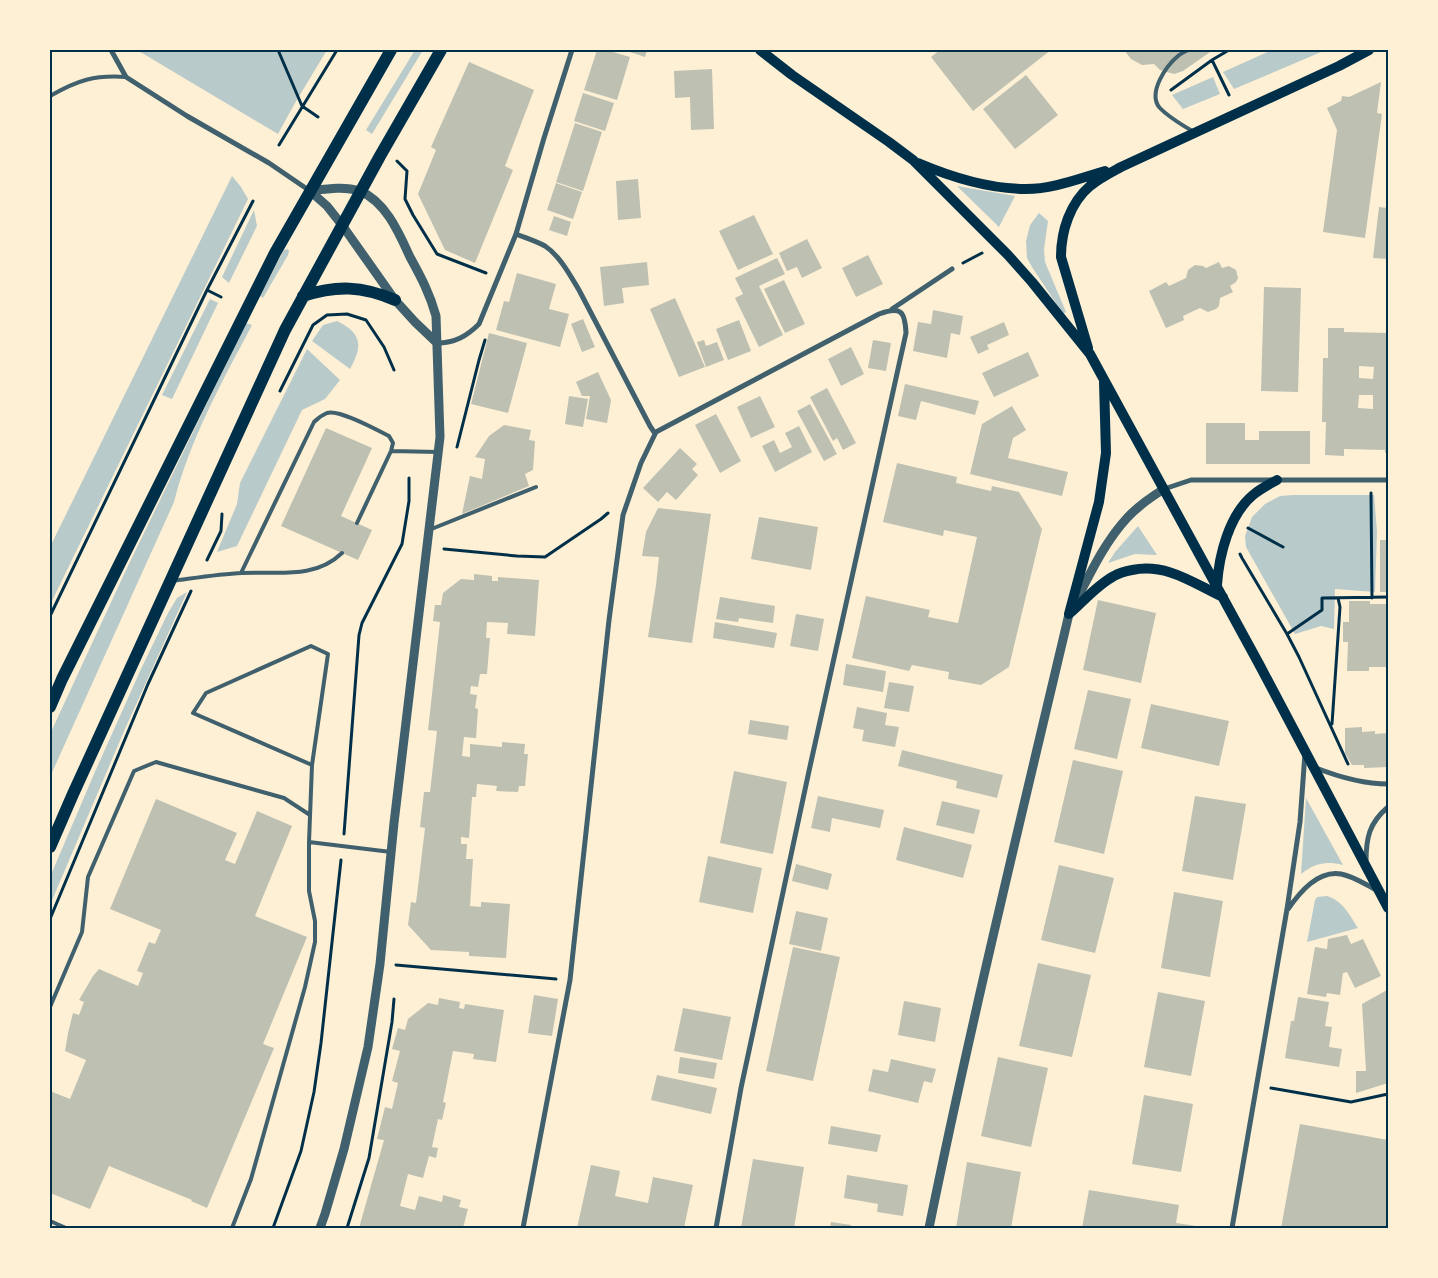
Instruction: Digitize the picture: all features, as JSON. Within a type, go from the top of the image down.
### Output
[{"type":"main road","points":[[50,707],[62,679],[275,253],[391,50]]},
{"type":"main road","points":[[50,847],[72,794],[285,330],[360,192],[441,50]]},
{"type":"main road","points":[[760,50],[792,75],[913,160],[1008,255],[1090,354],[1315,768],[1388,908]]},
{"type":"main road","points":[[1090,354],[1061,257],[1061,241],[1065,227],[1071,212],[1088,187],[1101,177],[1120,167],[1339,66],[1369,50]]},
{"type":"main road","points":[[913,160],[938,172],[962,179],[1027,189],[1063,183],[1120,167]]},
{"type":"main road","points":[[303,296],[330,289],[344,288],[362,289],[396,300]]},
{"type":"main road","points":[[1069,614],[1100,502],[1106,452],[1104,380]]},
{"type":"main road","points":[[1217,586],[1222,553],[1228,531],[1241,508],[1262,488],[1277,480]]},
{"type":"main road","points":[[1069,614],[1098,587],[1115,575],[1140,568],[1163,569],[1223,597]]},
{"type":"street","points":[[111,50],[126,77],[187,116],[269,163],[310,191],[327,206],[396,300],[437,343],[456,341],[469,334],[479,324],[516,234],[572,50]]},
{"type":"street","points":[[310,191],[348,188],[360,192],[379,205],[394,225],[428,292],[436,316],[440,437],[391,852],[380,964],[368,1047],[344,1149],[320,1228]]},
{"type":"street","points":[[516,234],[547,248],[557,257],[568,272],[650,426],[656,432]]},
{"type":"street","points":[[523,1228],[570,980],[608,630],[623,515],[641,463],[656,432],[879,314],[892,310],[952,269]]},
{"type":"street","points":[[716,1228],[741,1088],[906,333],[906,320],[904,316],[897,310],[892,310]]},
{"type":"street","points":[[929,1228],[979,998],[1069,614],[1098,559],[1118,530],[1137,508],[1164,489],[1191,480],[1388,480]]},
{"type":"street","points":[[50,695],[62,679]]},
{"type":"street","points":[[1232,1228],[1288,909],[1300,822],[1305,750]]},
{"type":"street","points":[[1315,768],[1337,776],[1377,784],[1388,784]]},
{"type":"street","points":[[1366,865],[1368,837],[1373,823],[1388,807]]},
{"type":"street","points":[[1288,909],[1298,894],[1309,884],[1319,878],[1332,874],[1344,875],[1379,891]]},
{"type":"lane","points":[[1188,50],[1178,56],[1164,72],[1155,95],[1158,106],[1172,118],[1195,132]]},
{"type":"lane","points":[[50,96],[78,81],[96,77],[126,77]]},
{"type":"lane","points":[[241,572],[314,422],[328,412],[336,412],[389,436],[393,443],[357,523]]},
{"type":"lane","points":[[391,451],[438,452]]},
{"type":"lane","points":[[429,530],[536,487]]},
{"type":"lane","points":[[170,582],[241,572],[298,573],[330,563],[342,553]]},
{"type":"lane","points":[[232,1228],[251,1179],[315,942],[315,920],[309,891],[312,765],[328,654],[311,646],[206,693],[193,713],[312,765]]},
{"type":"lane","points":[[50,1007],[82,932],[88,877],[134,771],[156,762],[284,798],[310,815]]},
{"type":"lane","points":[[309,842],[391,852]]},
{"type":"lane","points":[[50,1221],[66,1228]]},
{"type":"path","points":[[278,50],[302,106],[318,117]]},
{"type":"path","points":[[279,145],[337,50]]},
{"type":"path","points":[[1165,94],[1229,50]]},
{"type":"path","points":[[1212,60],[1229,95]]},
{"type":"path","points":[[397,160],[407,171],[405,199],[437,254],[499,278]]},
{"type":"path","points":[[50,616],[207,290],[253,201]]},
{"type":"path","points":[[406,208],[407,202]]},
{"type":"path","points":[[952,269],[982,253]]},
{"type":"path","points":[[207,290],[221,296]]},
{"type":"path","points":[[279,393],[313,325],[327,315],[347,314],[366,320],[384,347],[394,370]]},
{"type":"path","points":[[457,447],[487,334]]},
{"type":"path","points":[[1371,492],[1372,598]]},
{"type":"path","points":[[207,560],[221,531],[222,507]]},
{"type":"path","points":[[427,547],[544,557],[601,519]]},
{"type":"path","points":[[1243,525],[1283,547]]},
{"type":"path","points":[[1239,547],[1242,558],[1287,634],[1332,726],[1348,764]]},
{"type":"path","points":[[50,919],[148,684],[192,589]]},
{"type":"path","points":[[1287,634],[1322,610],[1322,598],[1388,598]]},
{"type":"path","points":[[1332,726],[1341,632],[1338,598]]},
{"type":"path","points":[[380,964],[570,980]]},
{"type":"path","points":[[1258,1086],[1351,1102],[1388,1094]]},
{"type":"shaded area","points":[[137,50],[327,50],[278,134]]},
{"type":"shaded area","points":[[415,50],[423,50],[372,134],[366,130]]},
{"type":"shaded area","points":[[1272,50],[1326,50],[1234,89],[1223,72]]},
{"type":"shaded area","points":[[1213,77],[1220,94],[1183,109],[1172,95]]},
{"type":"shaded area","points":[[232,176],[248,199],[50,605],[50,547]]},
{"type":"shaded area","points":[[957,186],[1015,196],[999,227]]},
{"type":"shaded area","points":[[254,210],[257,226],[229,283],[222,277]]},
{"type":"shaded area","points":[[1039,213],[1048,221],[1044,249],[1045,262],[1066,312],[1063,314],[1027,258],[1026,241],[1030,225]]},
{"type":"shaded area","points":[[288,249],[288,255],[263,298],[260,296],[284,250]]},
{"type":"shaded area","points":[[210,299],[218,303],[172,399],[162,395]]},
{"type":"shaded area","points":[[337,321],[351,330],[356,335],[358,341],[357,353],[350,369],[312,341],[323,325]]},
{"type":"shaded area","points":[[246,323],[252,325],[218,389],[198,433],[174,502],[50,777],[50,734],[126,570]]},
{"type":"shaded area","points":[[307,349],[340,380],[325,399],[302,410],[237,546],[217,552],[237,504],[240,483]]},
{"type":"shaded area","points":[[1374,495],[1377,531],[1375,592],[1335,589],[1334,629],[1321,626],[1295,634],[1246,547],[1245,536],[1252,517],[1265,504],[1280,496]]},
{"type":"shaded area","points":[[1138,526],[1157,555],[1135,554],[1108,563],[1115,552]]},
{"type":"shaded area","points":[[187,592],[125,729],[50,905],[50,877],[94,774],[168,613],[177,598]]},
{"type":"shaded area","points":[[1306,798],[1343,865],[1321,864],[1311,867],[1301,874]]},
{"type":"shaded area","points":[[1327,896],[1333,898],[1341,905],[1358,928],[1307,942],[1315,900],[1317,897]]},
{"type":"building","points":[[597,50],[606,50],[630,57],[617,100],[584,90]]},
{"type":"building","points":[[624,50],[647,50],[645,57]]},
{"type":"building","points":[[940,50],[1051,50],[973,111],[931,57]]},
{"type":"building","points":[[1124,50],[1213,50],[1183,71],[1174,74],[1160,70],[1154,64],[1142,65],[1131,59]]},
{"type":"building","points":[[469,62],[534,90],[505,166],[513,170],[475,263],[445,250],[418,194],[436,150],[431,147]]},
{"type":"building","points":[[712,69],[714,129],[691,130],[690,97],[675,98],[674,71]]},
{"type":"building","points":[[1026,75],[1058,115],[1015,149],[983,109]]},
{"type":"building","points":[[1381,82],[1377,113],[1382,114],[1365,238],[1323,232],[1337,130],[1327,108],[1341,101],[1342,96],[1349,97]]},
{"type":"building","points":[[583,93],[614,103],[605,131],[574,121]]},
{"type":"building","points":[[575,123],[602,132],[583,191],[556,182]]},
{"type":"building","points":[[638,179],[641,218],[618,220],[616,181]]},
{"type":"building","points":[[556,183],[582,192],[573,219],[547,210]]},
{"type":"building","points":[[1379,207],[1388,208],[1388,259],[1373,258]]},
{"type":"building","points":[[754,215],[773,254],[738,270],[719,231]]},
{"type":"building","points":[[554,216],[571,222],[567,236],[549,230]]},
{"type":"building","points":[[807,239],[822,268],[802,278],[797,267],[787,271],[779,253]]},
{"type":"building","points":[[868,255],[883,284],[856,297],[842,268]]},
{"type":"building","points":[[777,258],[785,274],[759,286],[783,335],[759,347],[735,298],[743,294],[735,278]]},
{"type":"building","points":[[647,262],[649,285],[622,288],[624,303],[604,306],[600,267]]},
{"type":"building","points":[[1219,262],[1222,268],[1229,266],[1236,270],[1238,278],[1230,286],[1233,292],[1220,298],[1219,306],[1216,309],[1208,312],[1200,308],[1183,316],[1184,320],[1166,328],[1149,291],[1166,282],[1169,286],[1186,278],[1188,270],[1195,265],[1206,268]]},
{"type":"building","points":[[517,273],[556,284],[549,309],[569,314],[560,347],[496,330],[504,301],[509,302]]},
{"type":"building","points":[[784,280],[805,324],[785,333],[764,289]]},
{"type":"building","points":[[1264,287],[1301,288],[1298,392],[1261,391]]},
{"type":"building","points":[[675,298],[705,367],[679,377],[650,309]]},
{"type":"building","points":[[933,310],[963,316],[960,335],[951,333],[947,358],[913,351],[918,322],[931,324]]},
{"type":"building","points":[[583,319],[595,347],[582,352],[571,324]]},
{"type":"building","points":[[739,320],[751,351],[728,360],[716,329]]},
{"type":"building","points":[[1004,322],[1009,335],[987,345],[989,349],[978,354],[970,337]]},
{"type":"building","points":[[1328,328],[1344,328],[1344,332],[1388,333],[1388,453],[1385,453],[1385,450],[1344,449],[1344,456],[1325,455],[1326,422],[1322,422],[1323,358],[1328,358]],"holes":[[[1359,366],[1374,367],[1373,379],[1359,378]],[[1359,395],[1373,395],[1373,409],[1358,408]]]},
{"type":"building","points":[[489,333],[527,343],[508,413],[471,404]]},
{"type":"building","points":[[704,340],[706,346],[717,342],[724,360],[706,367],[697,342]]},
{"type":"building","points":[[873,340],[891,343],[886,371],[868,368]]},
{"type":"building","points":[[851,347],[864,374],[841,386],[828,359]]},
{"type":"building","points":[[1028,352],[1039,376],[994,397],[982,373]]},
{"type":"building","points":[[598,372],[611,400],[607,423],[586,419],[590,396],[582,396],[576,382]]},
{"type":"building","points":[[905,384],[979,401],[975,415],[921,401],[916,420],[898,416]]},
{"type":"building","points":[[827,388],[856,443],[843,450],[837,438],[833,441],[810,397]]},
{"type":"building","points":[[569,396],[588,399],[583,427],[565,424]]},
{"type":"building","points":[[760,396],[775,427],[751,438],[737,407]]},
{"type":"building","points":[[810,404],[837,454],[824,461],[797,411]]},
{"type":"building","points":[[1012,406],[1026,430],[1013,438],[1008,458],[1068,472],[1062,496],[970,474],[982,424]]},
{"type":"building","points":[[716,414],[741,461],[720,473],[695,425]]},
{"type":"building","points":[[1206,423],[1245,423],[1245,440],[1259,440],[1259,431],[1310,431],[1310,464],[1206,464]]},
{"type":"building","points":[[504,425],[531,430],[529,440],[535,441],[533,470],[525,474],[529,486],[462,514],[470,476],[482,479],[485,459],[475,457],[489,436]]},
{"type":"building","points":[[799,426],[812,452],[775,472],[762,446],[774,440],[780,453],[792,447],[785,433]]},
{"type":"building","points":[[326,428],[372,448],[341,516],[372,530],[358,560],[281,526]]},
{"type":"building","points":[[680,448],[697,464],[692,469],[698,475],[676,500],[667,492],[658,502],[643,488]]},
{"type":"building","points":[[897,463],[957,477],[956,483],[991,491],[992,486],[1019,492],[1042,529],[1009,667],[981,685],[948,679],[949,672],[912,665],[909,671],[852,658],[866,596],[930,610],[928,617],[958,623],[977,537],[944,530],[943,536],[883,522]]},
{"type":"building","points":[[658,508],[711,514],[692,643],[648,637],[659,557],[642,556],[646,532]]},
{"type":"building","points":[[759,517],[818,527],[811,570],[751,559]]},
{"type":"building","points":[[1380,540],[1388,540],[1388,592],[1380,592]]},
{"type":"building","points":[[474,574],[492,576],[492,581],[498,581],[498,577],[539,580],[535,636],[507,634],[508,623],[487,622],[486,638],[490,638],[487,674],[480,674],[478,687],[471,686],[470,694],[477,695],[475,708],[478,709],[476,738],[464,737],[462,756],[470,757],[470,744],[502,747],[502,742],[525,744],[524,754],[528,754],[525,786],[519,786],[518,792],[496,791],[497,786],[477,784],[476,797],[472,797],[469,838],[461,837],[461,844],[467,844],[466,859],[473,859],[470,906],[481,907],[481,902],[510,904],[506,958],[469,956],[469,952],[431,950],[408,925],[411,902],[416,903],[425,828],[420,827],[424,792],[430,792],[437,731],[428,730],[440,622],[433,621],[435,605],[441,605],[443,593],[461,579],[474,580]]},
{"type":"building","points":[[720,597],[775,606],[773,623],[739,618],[738,622],[716,619]]},
{"type":"building","points":[[1098,600],[1156,613],[1141,683],[1083,670]]},
{"type":"building","points":[[1349,601],[1370,601],[1370,604],[1388,604],[1388,667],[1369,667],[1369,671],[1347,671],[1348,642],[1343,642],[1343,622],[1349,622]]},
{"type":"building","points":[[796,614],[824,619],[818,651],[790,646]]},
{"type":"building","points":[[715,622],[777,633],[774,648],[713,638]]},
{"type":"building","points":[[846,664],[886,671],[883,692],[843,685]]},
{"type":"building","points":[[889,682],[914,686],[909,712],[884,708]]},
{"type":"building","points":[[1088,690],[1131,699],[1117,759],[1074,749]]},
{"type":"building","points":[[1151,704],[1229,721],[1219,766],[1141,748]]},
{"type":"building","points":[[857,707],[887,713],[885,725],[899,727],[895,747],[862,741],[864,730],[853,728]]},
{"type":"building","points":[[750,720],[789,726],[787,740],[748,734]]},
{"type":"building","points":[[1362,727],[1362,732],[1388,733],[1388,767],[1364,768],[1364,765],[1352,765],[1345,753],[1345,728]]},
{"type":"building","points":[[902,750],[1003,775],[997,798],[956,788],[957,781],[898,766]]},
{"type":"building","points":[[1073,760],[1123,771],[1104,854],[1054,842]]},
{"type":"building","points":[[734,771],[787,782],[773,854],[720,843]]},
{"type":"building","points":[[818,796],[884,810],[880,828],[832,818],[830,832],[811,828]]},
{"type":"building","points":[[1195,796],[1246,804],[1233,880],[1182,871]]},
{"type":"building","points":[[156,799],[237,833],[225,860],[235,864],[257,811],[292,826],[255,916],[307,937],[263,1044],[274,1048],[207,1208],[109,1166],[90,1209],[50,1193],[50,1091],[70,1099],[86,1060],[65,1051],[73,1013],[79,1015],[84,1002],[79,1000],[93,976],[99,969],[138,986],[143,973],[137,971],[149,942],[155,944],[161,930],[110,909]]},
{"type":"building","points":[[942,801],[980,810],[974,834],[936,825]]},
{"type":"building","points":[[904,827],[972,845],[963,878],[896,860]]},
{"type":"building","points":[[708,856],[762,868],[753,913],[699,902]]},
{"type":"building","points":[[796,864],[832,874],[828,890],[792,881]]},
{"type":"building","points":[[1059,865],[1114,878],[1095,953],[1041,940]]},
{"type":"building","points":[[1174,892],[1223,901],[1210,977],[1161,968]]},
{"type":"building","points":[[796,911],[828,918],[821,951],[789,944]]},
{"type":"building","points":[[1347,935],[1351,944],[1363,939],[1381,976],[1355,988],[1347,972],[1343,973],[1340,995],[1327,993],[1326,997],[1307,994],[1315,947],[1327,949],[1328,939]]},
{"type":"building","points":[[793,947],[840,957],[813,1081],[766,1071]]},
{"type":"building","points":[[1038,963],[1091,975],[1072,1057],[1019,1046]]},
{"type":"building","points":[[1387,990],[1388,1083],[1356,1093],[1356,1071],[1366,1071],[1362,1004]]},
{"type":"building","points":[[1158,992],[1205,1001],[1191,1076],[1144,1067]]},
{"type":"building","points":[[534,995],[558,999],[552,1036],[528,1033]]},
{"type":"building","points":[[1298,997],[1329,1002],[1325,1026],[1332,1027],[1329,1047],[1342,1049],[1339,1067],[1285,1058],[1291,1021],[1294,1021]]},
{"type":"building","points":[[439,998],[460,1002],[459,1008],[464,1009],[465,1004],[504,1010],[496,1062],[473,1059],[474,1054],[453,1051],[443,1102],[446,1103],[442,1120],[438,1119],[432,1147],[438,1148],[436,1158],[429,1156],[423,1178],[408,1174],[400,1206],[415,1210],[419,1196],[442,1202],[443,1195],[461,1200],[459,1207],[468,1209],[463,1228],[359,1228],[384,1140],[377,1139],[385,1107],[392,1109],[398,1083],[392,1081],[400,1051],[392,1049],[398,1028],[405,1030],[408,1019],[428,1003],[438,1005]]},
{"type":"building","points":[[904,1001],[941,1008],[935,1042],[898,1035]]},
{"type":"building","points":[[683,1008],[731,1017],[722,1060],[674,1051]]},
{"type":"building","points":[[680,1057],[717,1063],[714,1079],[678,1073]]},
{"type":"building","points":[[998,1057],[1048,1068],[1031,1147],[981,1136]]},
{"type":"building","points":[[891,1059],[936,1069],[932,1083],[924,1081],[918,1103],[868,1091],[873,1069],[888,1072]]},
{"type":"building","points":[[657,1075],[717,1088],[711,1114],[651,1100]]},
{"type":"building","points":[[1144,1095],[1193,1104],[1181,1172],[1132,1164]]},
{"type":"building","points":[[1300,1124],[1388,1140],[1388,1228],[1281,1228]]},
{"type":"building","points":[[831,1126],[881,1135],[877,1152],[828,1144]]},
{"type":"building","points":[[753,1159],[804,1167],[794,1228],[741,1228]]},
{"type":"building","points":[[967,1162],[1021,1172],[1011,1228],[956,1228]]},
{"type":"building","points":[[591,1165],[620,1171],[615,1196],[648,1203],[653,1177],[693,1185],[684,1228],[577,1228]]},
{"type":"building","points":[[847,1175],[908,1185],[903,1216],[877,1212],[878,1204],[844,1198]]},
{"type":"building","points":[[1089,1190],[1179,1205],[1176,1223],[1196,1226],[1196,1228],[1082,1228]]},
{"type":"building","points":[[831,1222],[851,1225],[850,1228],[830,1228]]}]
